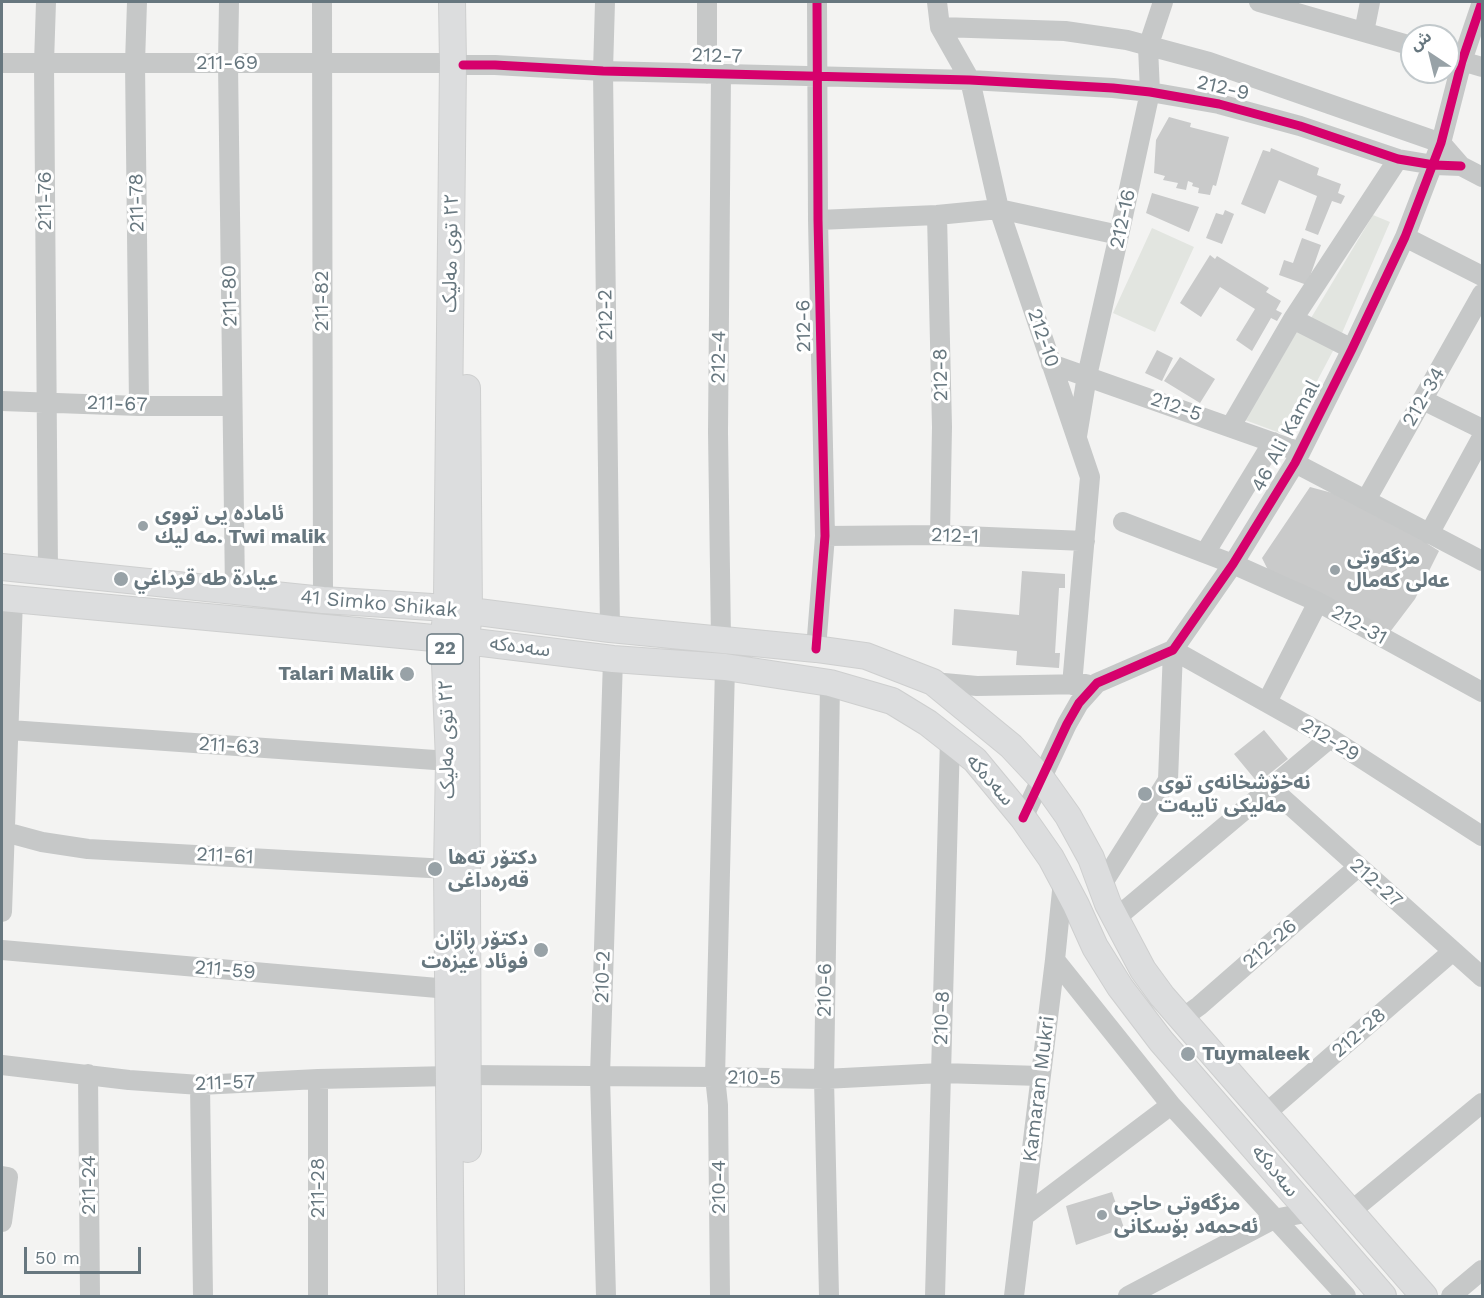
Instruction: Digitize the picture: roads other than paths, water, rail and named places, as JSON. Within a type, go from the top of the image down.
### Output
[{"type":"main road","name":"٢٢ توی مەلیک","points":[[452,2],[458,64]]},
{"type":"main road","name":"٢٢ توی مەلیک","points":[[451,1296],[459,1076],[449,989],[447,869],[449,761],[458,610],[458,64],[463,2]]},
{"type":"main road","name":"41 Simko Shikak","points":[[2,567],[323,600],[458,610],[610,629],[816,650]]},
{"type":"main road","name":"41 Simko Shikak","points":[[8,598],[455,640]]},
{"type":"main road","name":"٢٢ توی مەلیک","points":[[455,640],[459,1076],[467,1296]]},
{"type":"main road","name":"سەدەکە","points":[[455,640],[613,658],[725,667],[830,682],[892,701],[928,723],[975,760],[1023,818],[1051,858],[1095,947],[1120,987],[1161,1041],[1383,1296]]},
{"type":"main road","name":"سەدەکە","points":[[816,650],[866,656],[933,682],[1011,746],[1041,778],[1068,816],[1143,970],[1162,996],[1424,1296]]},
{"type":"street","name":"211-76","points":[[46,2],[44,63],[48,571]]},
{"type":"street","name":"211-78","points":[[137,2],[135,63],[140,405]]},
{"type":"street","name":"211-80","points":[[229,2],[235,591]]},
{"type":"street","name":"211-82","points":[[322,2],[323,600]]},
{"type":"street","name":"212-2","points":[[605,2],[603,71],[610,629]]},
{"type":"street","name":"212-4","points":[[708,2],[714,74],[721,640]]},
{"type":"street","name":"212-6","points":[[816,650],[825,536],[818,220],[817,2]]},
{"type":"street","name":"212-10","points":[[937,2],[940,27],[970,80],[999,210],[1090,477],[1072,685]]},
{"type":"street","name":"212-16","points":[[1076,437],[1087,376],[1150,92],[1148,47],[1163,2]]},
{"type":"street","points":[[1259,2],[1400,42]]},
{"type":"street","points":[[1364,32],[1370,2]]},
{"type":"street","name":"46 Ali Kamal","points":[[1460,48],[1482,2]]},
{"type":"street","name":"212-9","points":[[940,27],[1065,31],[1127,40],[1209,62],[1442,143]]},
{"type":"street","points":[[1460,60],[1482,67]]},
{"type":"street","name":"211-69","points":[[2,63],[458,64]]},
{"type":"street","name":"212-7","points":[[458,64],[603,71],[970,80]]},
{"type":"street","name":"212-9","points":[[970,80],[1113,88],[1219,104],[1300,126],[1398,159],[1434,165],[1461,166]]},
{"type":"street","name":"46 Ali Kamal","points":[[1173,650],[1233,564],[1297,457],[1352,348],[1405,237],[1434,165],[1442,143],[1451,84]]},
{"type":"street","points":[[1442,143],[1461,166],[1482,177]]},
{"type":"street","points":[[1231,426],[1293,319],[1398,159]]},
{"type":"street","points":[[818,220],[999,210],[1119,236]]},
{"type":"street","name":"212-8","points":[[937,215],[942,427],[940,535]]},
{"type":"street","points":[[1405,237],[1482,276]]},
{"type":"street","name":"212-34","points":[[1366,500],[1423,399],[1480,307]]},
{"type":"street","points":[[1293,319],[1352,348]]},
{"type":"street","name":"212-5","points":[[1051,364],[1273,442],[1366,500],[1482,561]]},
{"type":"street","points":[[1423,399],[1482,429]]},
{"type":"street","name":"211-67","points":[[2,401],[232,406]]},
{"type":"street","points":[[1429,534],[1482,437]]},
{"type":"street","points":[[1205,553],[1273,442]]},
{"type":"street","name":"212-31","points":[[1123,522],[1233,564],[1318,602],[1482,692]]},
{"type":"street","name":"212-1","points":[[825,536],[940,535],[1085,541]]},
{"type":"street","points":[[2,912],[5,757],[10,730],[8,598]]},
{"type":"street","points":[[1267,702],[1318,602]]},
{"type":"street","points":[[933,682],[977,686],[1097,683],[1173,650],[1168,780],[1101,886]]},
{"type":"street","name":"212-29","points":[[1173,650],[1330,738],[1482,836]]},
{"type":"street","name":"210-2","points":[[606,1296],[600,1076],[613,658]]},
{"type":"street","name":"210-4","points":[[720,1296],[718,1105],[715,1077],[725,667]]},
{"type":"street","name":"210-6","points":[[829,1296],[824,1080],[830,682]]},
{"type":"street","points":[[1023,818],[1079,703],[1097,683]]},
{"type":"street","name":"211-63","points":[[10,730],[449,761]]},
{"type":"street","points":[[1116,918],[1330,738]]},
{"type":"street","name":"210-8","points":[[935,1296],[950,739]]},
{"type":"street","name":"212-27","points":[[1271,788],[1482,977]]},
{"type":"street","name":"211-61","points":[[5,832],[42,842],[88,849],[447,869]]},
{"type":"street","name":"212-26","points":[[1181,1019],[1199,1006],[1358,867]]},
{"type":"street","name":"Kamaran Mukri","points":[[1014,1296],[1063,882]]},
{"type":"street","name":"211-59","points":[[2,950],[449,989]]},
{"type":"street","name":"212-28","points":[[1265,1114],[1453,951]]},
{"type":"street","points":[[1055,960],[1171,1105],[1346,1296]]},
{"type":"street","name":"211-57","points":[[2,1065],[200,1085],[318,1079],[459,1076]]},
{"type":"street","name":"210-5","points":[[459,1076],[715,1077],[824,1080],[940,1073],[1040,1076]]},
{"type":"street","name":"211-24","points":[[88,1074],[90,1296]]},
{"type":"street","name":"211-28","points":[[318,1079],[318,1296]]},
{"type":"street","points":[[200,1085],[203,1296]]},
{"type":"street","points":[[1350,1212],[1482,1103]]},
{"type":"street","points":[[1024,1216],[1171,1105]]},
{"type":"street","points":[[2,1222],[5,1176]]},
{"type":"street","points":[[1128,1296],[1159,1289],[1274,1219],[1310,1212]]},
{"type":"street","points":[[1451,1296],[1482,1270]]},
{"type":"place","name":"ئاماده يى تووى مه ليك. Twi malik","points":[[143,526]]},
{"type":"place","name":"مزگەوتی عەلی کەمال","points":[[1335,570]]},
{"type":"place","name":"عيادة طه قرداغي","points":[[121,579]]},
{"type":"place","name":"Talari Malik","points":[[407,674]]},
{"type":"place","name":"نەخۆشخانەی توی مەلیكی تایبەت","points":[[1145,794]]},
{"type":"place","name":"دکتۆر تەها قەرەداغی","points":[[435,869]]},
{"type":"place","name":"دکتۆر ڕاژان فوئاد عیزەت","points":[[541,950]]},
{"type":"place","name":"Tuymaleek","points":[[1188,1054]]},
{"type":"place","name":"مزگەوتی حاجی ئەحمەد بۆسکانی","points":[[1102,1215]]}]
